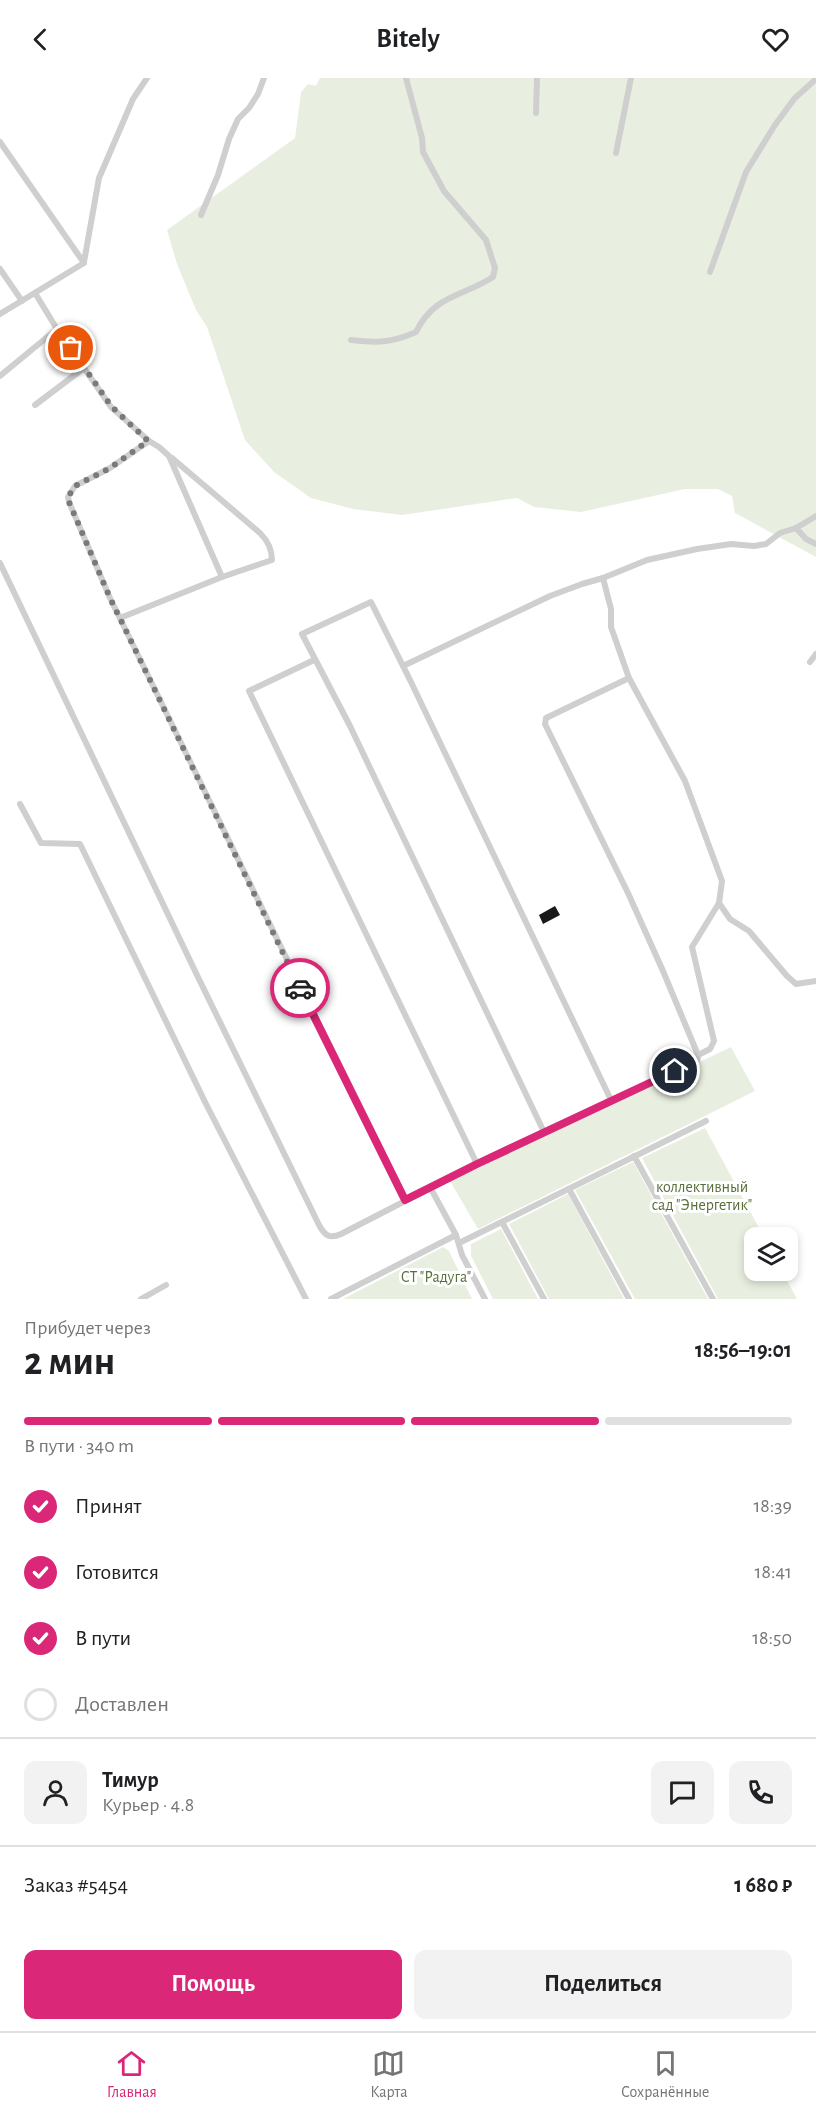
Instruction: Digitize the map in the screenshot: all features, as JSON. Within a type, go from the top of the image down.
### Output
[{"type":"lane","points":[[0,314],[84,263],[99,178],[133,99],[147,78]]},
{"type":"lane","points":[[201,215],[238,118],[249,108],[264,78]]},
{"type":"lane","points":[[351,340],[396,341],[416,332],[423,318],[448,297],[469,291],[493,277],[495,268],[486,240],[453,204],[423,152],[422,138],[406,78]]},
{"type":"lane","points":[[536,113],[537,78]]},
{"type":"lane","points":[[616,153],[631,78]]},
{"type":"lane","points":[[710,272],[746,171],[794,99],[816,79]]},
{"type":"lane","points":[[0,142],[84,263]]},
{"type":"lane","points":[[0,269],[22,301]]},
{"type":"lane","points":[[35,293],[57,329],[111,406],[148,441],[260,533],[271,549],[272,560],[222,577],[120,618]]},
{"type":"lane","points":[[0,376],[57,329]]},
{"type":"lane","points":[[35,405],[84,368]]},
{"type":"lane","points":[[148,441],[110,468],[75,486],[68,497],[71,509],[120,618],[405,1200]]},
{"type":"lane","points":[[169,456],[222,577]]},
{"type":"lane","points":[[403,666],[550,596],[647,560],[731,544],[754,546],[766,544],[780,533],[796,528],[816,516]]},
{"type":"lane","points":[[796,528],[806,539],[816,544]]},
{"type":"lane","points":[[0,563],[322,1231],[333,1238],[477,1164],[697,1061],[698,1055],[628,893],[545,724],[546,718],[629,678]]},
{"type":"lane","points":[[603,578],[611,609],[611,627],[629,678],[685,781],[722,880],[719,903],[692,947],[714,1041],[710,1049],[698,1055]]},
{"type":"lane","points":[[544,1132],[350,726],[302,634],[371,602],[611,1100]]},
{"type":"lane","points":[[810,662],[816,654]]},
{"type":"lane","points":[[314,660],[249,691],[477,1164]]},
{"type":"lane","points":[[20,804],[41,843],[80,844],[206,1104],[306,1299]]},
{"type":"lane","points":[[719,903],[730,919],[749,931],[796,984],[816,981]]},
{"type":"lane","points":[[459,1243],[706,1121]]},
{"type":"lane","points":[[634,1156],[713,1299]]},
{"type":"lane","points":[[430,1187],[456,1235],[462,1255],[485,1299]]},
{"type":"lane","points":[[569,1189],[628,1299]]},
{"type":"lane","points":[[502,1222],[544,1299]]},
{"type":"lane","points":[[331,1299],[456,1235]]},
{"type":"lane","points":[[141,1299],[166,1285]]},
{"type":"green space","points":[[320,78],[816,78],[816,557],[735,513],[732,496],[718,489],[685,489],[581,512],[534,507],[517,498],[402,515],[353,509],[311,498],[274,472],[245,440],[207,327],[196,310],[177,264],[167,230],[295,138],[301,92],[308,84],[316,86]]},
{"type":"green space","points":[[731,1047],[755,1091],[478,1229],[450,1181]]},
{"type":"green space","name":"коллективный сад \"Энергетик\"","points":[[705,1128],[759,1227],[744,1227],[744,1281],[787,1281],[797,1299],[718,1299],[642,1158]]},
{"type":"green space","name":"коллективный сад \"Энергетик\"","points":[[633,1162],[708,1299],[635,1299],[575,1190]]},
{"type":"green space","points":[[568,1194],[624,1299],[549,1299],[509,1224]]},
{"type":"green space","points":[[501,1229],[538,1299],[493,1299],[471,1256],[471,1244]]},
{"type":"green space","name":"СТ \"Радуга\"","points":[[443,1247],[449,1251],[472,1299],[343,1299]]},
{"type":"building","points":[[555,906],[560,915],[543,924],[539,915]]},
{"type":"way so far","points":[[71,348],[111,406],[148,441],[110,468],[75,486],[68,497],[69,502],[110,598],[300,988]]},
{"type":"route","points":[[300,988],[405,1200],[675,1071]]}]
